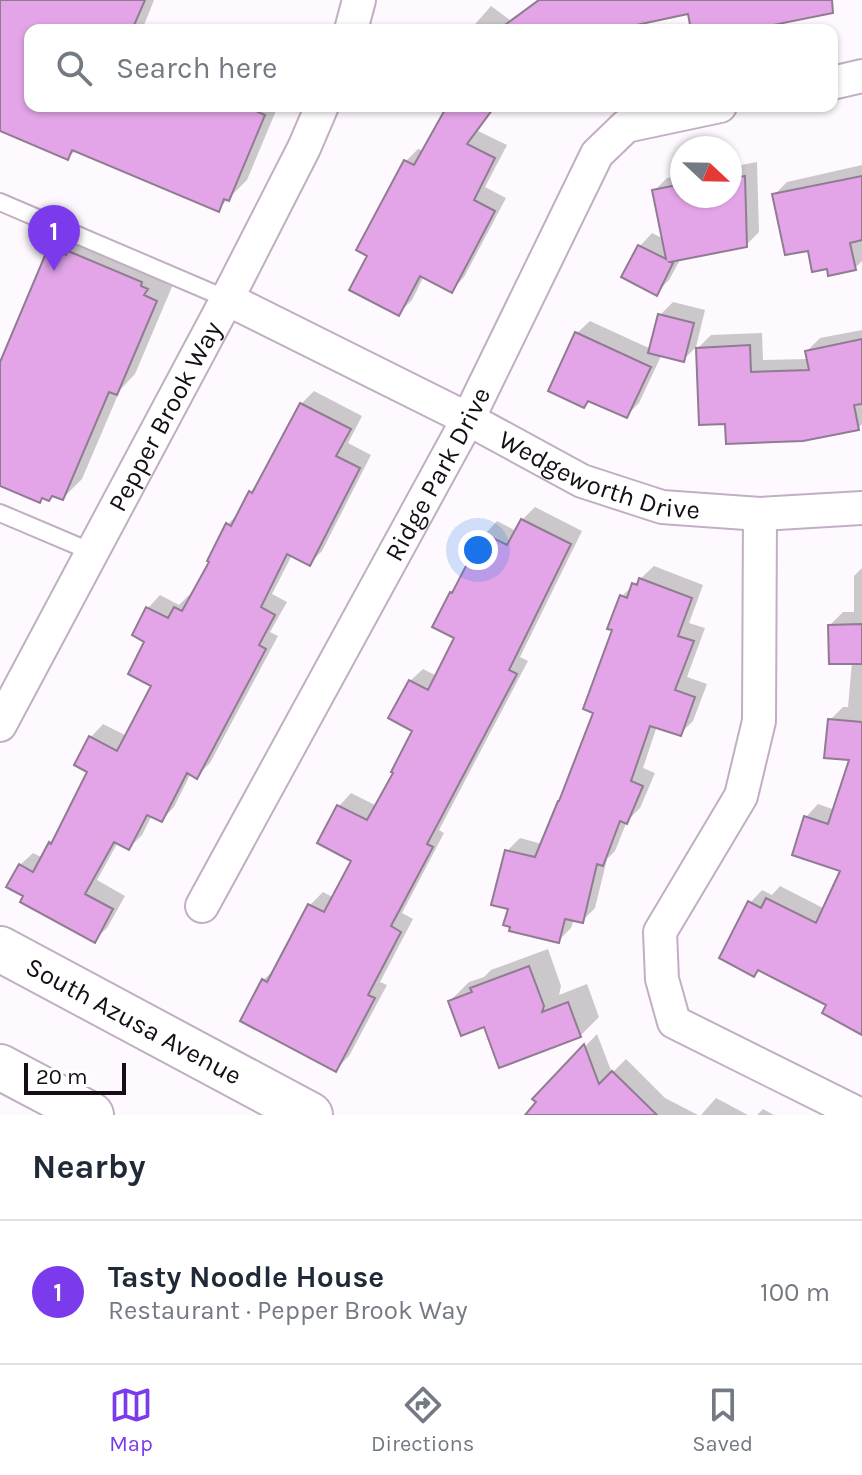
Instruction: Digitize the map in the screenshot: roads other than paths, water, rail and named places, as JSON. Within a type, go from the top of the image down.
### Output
[{"type":"main road","name":"South Azusa Avenue","points":[[0,949],[310,1115]]},
{"type":"main road","points":[[0,1067],[91,1115]]},
{"type":"street","points":[[838,82],[862,76]]},
{"type":"street","name":"Pepper Brook Way","points":[[0,725],[227,299],[319,112]]},
{"type":"street","name":"Ridge Park Drive","points":[[202,906],[468,419],[597,154],[626,126],[692,112]]},
{"type":"street","name":"Wedgeworth Drive","points":[[227,299],[468,419],[582,481],[662,507],[760,514],[862,508]]},
{"type":"street","points":[[760,514],[759,721],[741,796],[660,932],[662,979],[674,1022],[861,1115]]},
{"type":"lane","points":[[0,202],[227,299]]},
{"type":"lane","points":[[0,513],[92,552]]},
{"type":"place","name":"Tasty Noodle House","points":[[54,271]]}]
